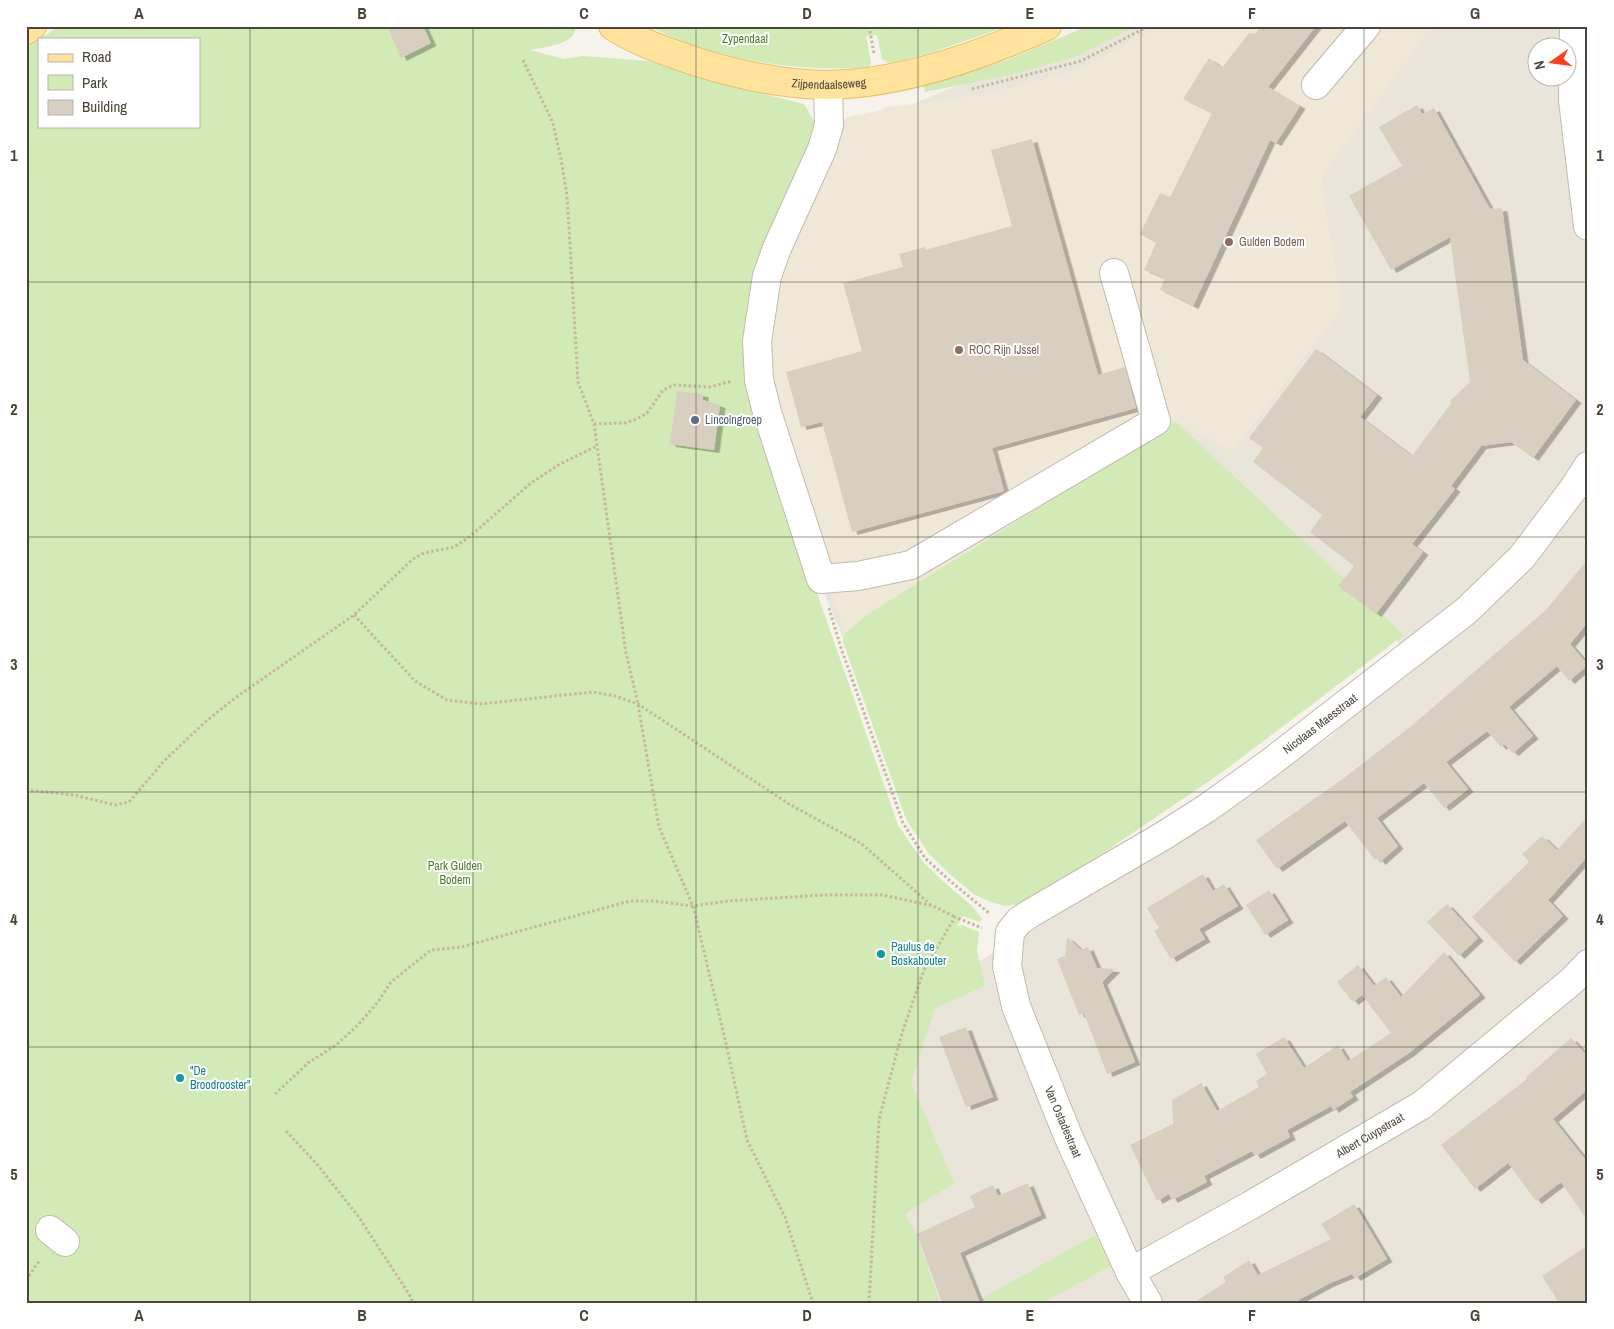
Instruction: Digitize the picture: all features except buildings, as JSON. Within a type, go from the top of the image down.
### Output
[{"type":"main road","points":[[26,30],[32,26]]},
{"type":"main road","name":"Zijpendaalseweg","points":[[613,26],[626,34],[663,50],[722,70],[793,83],[828,85],[880,81],[941,66],[1020,38],[1047,26]]},
{"type":"street","points":[[1316,85],[1366,26]]},
{"type":"street","points":[[1574,26],[1573,100],[1588,226]]},
{"type":"street","points":[[828,85],[829,125],[822,149],[777,248],[767,276],[757,341],[759,380],[767,412],[820,579],[858,576],[911,565],[1156,422],[1114,273]]},
{"type":"street","name":"Nicolaas Maesstraat","points":[[1010,932],[1019,921],[1031,913],[1163,836],[1267,765],[1466,611],[1522,557],[1574,488],[1588,466]]},
{"type":"street","name":"Van Ostadestraat","points":[[1010,932],[1007,966],[1016,1006],[1068,1136],[1130,1272],[1148,1303]]},
{"type":"street","name":"Albert Cuypstraat","points":[[1130,1272],[1251,1205],[1422,1104],[1573,980],[1588,964]]},
{"type":"path","points":[[523,60],[553,123],[561,159],[567,195],[578,382],[594,424],[626,653],[638,704],[659,827],[693,906],[747,1140],[785,1216],[813,1303]]},
{"type":"path","points":[[594,424],[625,423],[637,419],[647,413],[663,390],[674,385],[710,387],[758,371]]},
{"type":"path","points":[[26,790],[74,795],[115,805],[129,802],[164,761],[205,722],[235,698],[354,615],[413,559],[424,553],[454,547],[468,538],[531,483],[560,464],[597,446]]},
{"type":"path","points":[[820,579],[840,645],[903,823],[925,858],[1010,932]]},
{"type":"path","points":[[354,615],[415,681],[448,700],[480,704],[593,692],[615,696],[638,704],[790,804],[862,844],[933,906]]},
{"type":"path","points":[[275,1094],[308,1063],[336,1045],[358,1025],[378,1002],[391,982],[431,950],[461,947],[630,901],[654,901],[693,906],[728,901],[824,895],[883,894],[933,906],[979,927],[1010,932]]},
{"type":"path","points":[[869,1303],[879,1120],[902,1033],[924,970],[955,917]]},
{"type":"path","points":[[286,1131],[316,1163],[358,1216],[413,1303]]},
{"type":"shaded area","points":[[1103,26],[1588,26],[1588,1303],[933,1303],[884,1188],[928,993],[1205,822],[1332,736],[1405,648],[1153,440],[844,641],[703,295],[881,117]]},
{"type":"shaded area","name":"ROC Rijn IJssel","points":[[1161,26],[1432,26],[1321,177],[1342,307],[1233,451],[1174,421],[1153,440],[1035,510],[870,613],[845,633],[773,410],[768,302],[841,123],[847,117],[884,110],[885,107],[944,101],[1014,87],[1081,68]]},
{"type":"green space","name":"Park Gulden Bodem","points":[[60,26],[576,26],[574,33],[565,41],[530,50],[564,59],[583,56],[648,61],[711,81],[804,104],[814,121],[818,143],[751,341],[816,590],[898,825],[923,862],[971,905],[982,919],[980,922],[963,916],[957,926],[962,925],[979,932],[977,951],[985,986],[935,1008],[911,1082],[954,1183],[905,1214],[915,1231],[940,1303],[26,1303],[26,47],[38,40],[38,128],[200,128],[200,38],[41,38]]},
{"type":"green space","name":"Zypendaal","points":[[649,26],[1008,26],[933,52],[890,64],[882,59],[877,35],[866,36],[871,62],[869,68],[823,68],[754,61],[732,56],[683,41]]},
{"type":"green space","points":[[1088,26],[1136,26],[1080,55],[1011,75],[925,92],[924,86],[1007,60]]},
{"type":"green space","points":[[1175,421],[1404,635],[1221,773],[1059,883],[1026,903],[1005,906],[991,902],[975,895],[929,854],[906,819],[843,642],[845,633],[870,613]]},
{"type":"green space","points":[[1095,1235],[1111,1266],[1042,1303],[974,1303]]},
{"type":"place","name":"Gulden Bodem","points":[[1229,242]]},
{"type":"place","name":"ROC Rijn IJssel","points":[[959,350]]},
{"type":"place","name":"Lincolngroep","points":[[695,420]]},
{"type":"place","name":"Paulus de Boskabouter","points":[[881,954]]},
{"type":"place","name":"\"De Broodrooster\"","points":[[180,1078]]}]
